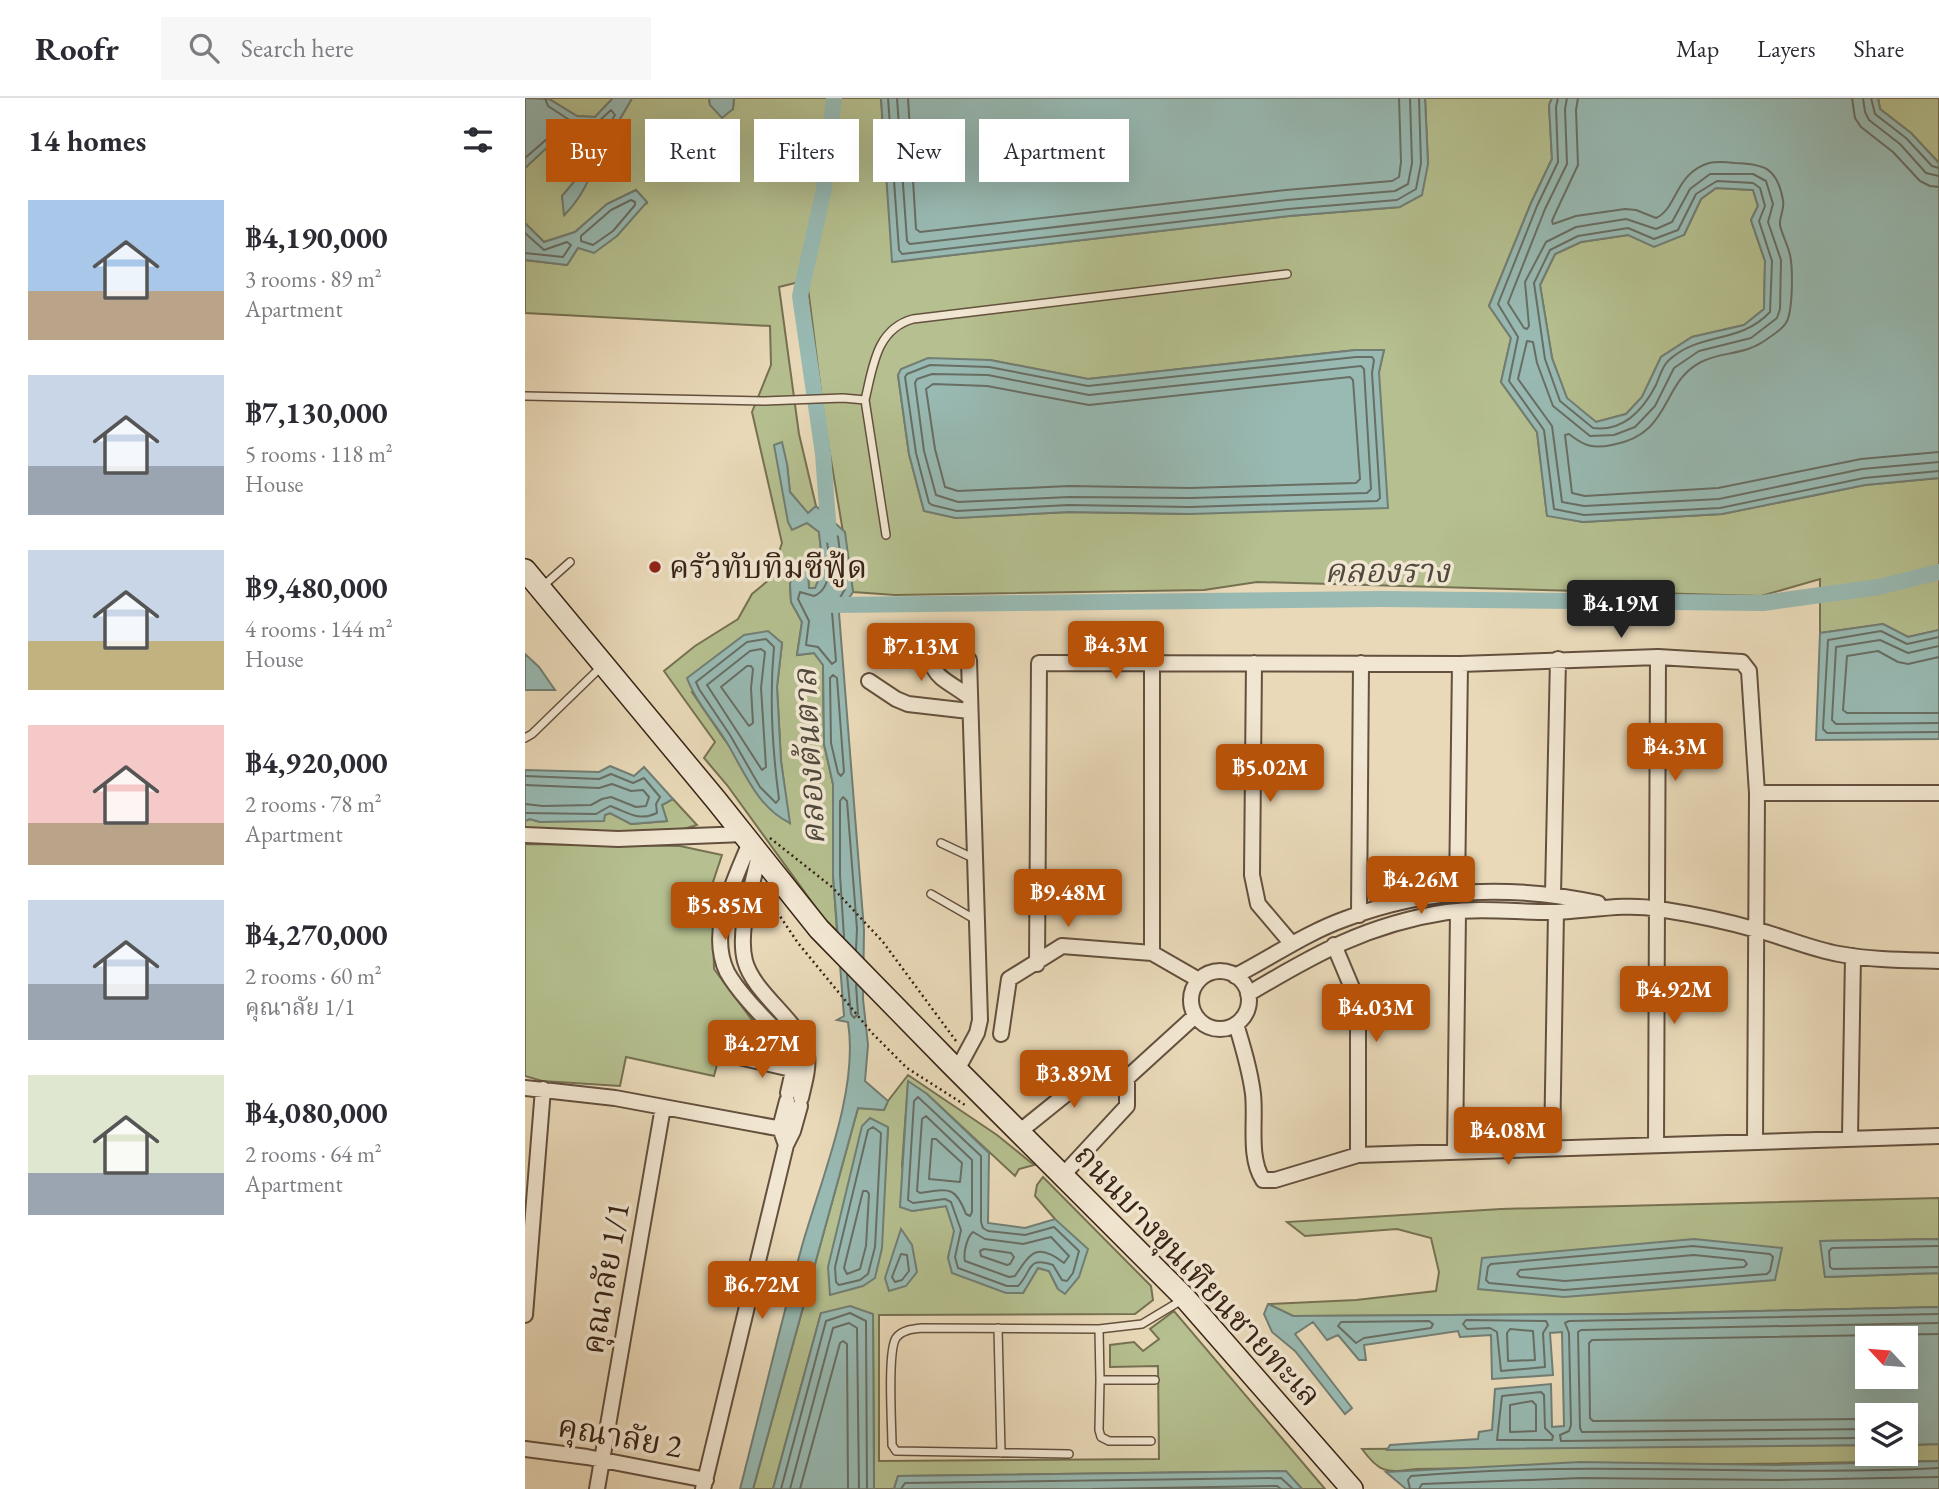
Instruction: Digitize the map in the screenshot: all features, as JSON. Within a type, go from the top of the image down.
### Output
[{"type":"main road","name":"ถนนบางขุนเทียนชายทะเล","points":[[525,570],[819,929],[1185,1298],[1352,1489]]},
{"type":"street","points":[[930,637],[931,664],[934,671],[968,696]]},
{"type":"street","points":[[1656,1144],[1658,657]]},
{"type":"street","points":[[1037,964],[1039,663],[1460,664],[1658,657],[1742,662],[1749,670],[1757,793],[1755,1141]]},
{"type":"street","points":[[1553,894],[1558,659]]},
{"type":"street","points":[[957,1070],[977,1034],[980,1020],[969,660]]},
{"type":"street","points":[[1152,663],[1152,953]]},
{"type":"street","points":[[1254,663],[1252,875],[1258,904],[1292,944]]},
{"type":"street","points":[[1359,915],[1361,663]]},
{"type":"street","points":[[1457,893],[1460,664]]},
{"type":"street","points":[[869,681],[908,704],[969,711]]},
{"type":"street","points":[[1757,793],[1939,793]]},
{"type":"street","points":[[525,835],[751,844]]},
{"type":"street","points":[[705,1484],[782,1164],[786,1130],[806,1048],[796,1031],[759,986],[746,963],[742,939],[751,844]]},
{"type":"street","points":[[751,844],[725,905],[722,956],[732,980],[787,1042],[800,1071]]},
{"type":"street","points":[[1235,976],[1344,919],[1396,904],[1457,893],[1491,891],[1553,894],[1617,907]]},
{"type":"street","points":[[1248,994],[1307,958],[1352,937],[1402,921],[1495,909],[1556,912],[1617,907],[1657,908],[1755,929],[1836,953],[1869,959],[1939,961]]},
{"type":"street","points":[[1455,1152],[1458,912]]},
{"type":"street","points":[[1552,1148],[1556,912]]},
{"type":"street","points":[[1334,945],[1355,995],[1357,1008],[1358,1155]]},
{"type":"street","points":[[1001,1034],[1010,979],[1062,946],[1152,953],[1199,980]]},
{"type":"street","points":[[1850,1138],[1853,956]]},
{"type":"street","points":[[1216,971],[1235,976],[1243,982],[1248,994],[1247,1009],[1236,1024],[1218,1030],[1201,1023],[1195,1016],[1191,997],[1199,980],[1216,971]]},
{"type":"street","points":[[1063,1175],[1127,1106],[1127,1078],[1195,1016]]},
{"type":"street","points":[[1236,1024],[1255,1112],[1256,1168],[1263,1180],[1275,1180],[1358,1155],[1939,1136]]},
{"type":"street","points":[[726,1054],[800,1071]]},
{"type":"street","points":[[1019,1132],[1096,1070],[1127,1078]]},
{"type":"street","points":[[525,1088],[663,1107],[786,1130]]},
{"type":"street","points":[[525,1315],[543,1089]]},
{"type":"street","name":"คุณาลัย 1/1","points":[[597,1489],[663,1107]]},
{"type":"street","name":"คุณาลัย 2","points":[[525,1449],[602,1459],[705,1484]]},
{"type":"lane","points":[[886,535],[865,400],[876,352],[886,335],[901,322],[1287,274]]},
{"type":"lane","points":[[525,396],[764,401],[865,400]]},
{"type":"lane","points":[[540,589],[570,562]]},
{"type":"lane","points":[[525,738],[604,664]]},
{"type":"lane","points":[[941,842],[973,858]]},
{"type":"lane","points":[[931,894],[976,920]]},
{"type":"lane","points":[[782,1164],[797,1138],[813,1075],[813,1055],[806,1048]]},
{"type":"lane","points":[[1069,1454],[896,1451],[892,1445],[892,1355],[895,1339],[904,1331],[922,1328],[1099,1329],[1142,1324],[1185,1298]]},
{"type":"lane","points":[[998,1328],[1001,1453]]},
{"type":"lane","points":[[1099,1329],[1101,1437],[1109,1441],[1151,1441]]},
{"type":"lane","points":[[1100,1380],[1155,1380]]},
{"type":"path","points":[[832,887],[883,942]]},
{"type":"path","points":[[771,903],[831,986],[872,1033],[907,1068],[972,1109]]},
{"type":"green space","points":[[541,98],[613,98],[595,117],[577,116],[549,99]]},
{"type":"green space","points":[[632,98],[709,98],[710,105],[733,109],[734,98],[881,98],[883,119],[873,119],[873,182],[887,182],[893,262],[1289,216],[1400,207],[1428,164],[1425,98],[1552,98],[1549,105],[1552,159],[1489,306],[1511,338],[1501,382],[1537,432],[1547,515],[1583,522],[1722,514],[1865,485],[1939,478],[1939,630],[1908,637],[1883,624],[1820,633],[1820,579],[1761,596],[1257,582],[1204,590],[895,595],[853,592],[825,424],[807,280],[779,287],[799,434],[816,506],[808,514],[790,492],[787,464],[788,522],[807,523],[819,532],[823,569],[815,589],[809,589],[807,560],[790,584],[791,602],[802,622],[797,655],[814,653],[823,665],[824,744],[833,784],[833,875],[837,931],[825,920],[727,785],[704,758],[715,742],[664,671],[695,646],[738,619],[752,594],[770,579],[782,543],[752,412],[771,365],[770,326],[525,313],[525,260],[567,265],[578,248],[647,203],[636,190],[607,204],[575,232],[544,242],[525,223],[525,168],[546,148],[546,182],[574,182],[562,196],[565,214],[583,182],[631,182],[631,119],[620,119]],"holes":[[[1356,350],[1384,350],[1379,372],[1190,514],[1069,512],[956,518],[924,511],[909,454],[898,375],[990,360],[1088,379]],[[782,643],[777,687],[781,761],[789,822],[724,739],[692,692]]]},
{"type":"green space","points":[[1878,98],[1939,98],[1939,163],[1911,133],[1880,109]]},
{"type":"green space","points":[[1716,188],[1753,190],[1758,206],[1751,220],[1765,261],[1764,309],[1744,325],[1692,337],[1661,357],[1642,397],[1626,414],[1596,422],[1567,399],[1552,358],[1540,285],[1555,254],[1581,242],[1628,235],[1684,235],[1701,199]]},
{"type":"green space","points":[[673,799],[697,825],[670,833],[525,831],[525,821],[530,819],[540,822],[610,813],[631,824],[667,821],[662,805]]},
{"type":"green space","points":[[525,844],[680,846],[722,855],[712,885],[714,969],[779,1056],[723,1042],[714,1076],[626,1057],[620,1086],[542,1081],[525,1076]]},
{"type":"green space","points":[[908,1075],[997,1135],[1034,1165],[1019,1169],[1015,1176],[927,1094],[908,1082],[902,1166],[912,1211],[946,1206],[955,1231],[948,1258],[1023,1293],[1038,1268],[1049,1271],[1058,1289],[1055,1219],[1035,1196],[1037,1185],[1043,1177],[1151,1286],[1153,1300],[1135,1314],[879,1315],[879,1461],[1159,1459],[1158,1366],[1110,1367],[1110,1345],[1134,1342],[1143,1351],[1159,1339],[1150,1329],[1174,1311],[1325,1489],[1302,1489],[1285,1471],[898,1476],[894,1489],[874,1489],[873,1314],[821,1313],[773,1489],[753,1489],[858,1108],[884,1110]],"holes":[[[888,1127],[881,1248],[874,1278]]]},
{"type":"green space","points":[[1939,1198],[1939,1239],[1821,1241],[1825,1277],[1939,1273],[1939,1307],[1627,1314],[1293,1316],[1268,1304],[1356,1300],[1436,1291],[1439,1272],[1431,1238],[1397,1229],[1305,1236],[1287,1222],[1501,1209]]},
{"type":"green space","points":[[1939,1444],[1939,1461],[1918,1461],[1918,1445]]},
{"type":"green space","points":[[1855,1445],[1855,1462],[1391,1471],[1374,1464],[1362,1449]]},
{"type":"water","points":[[525,98],[549,99],[577,116],[595,117],[613,98],[632,98],[620,119],[546,119],[546,148],[525,168]]},
{"type":"water","points":[[709,98],[734,98],[733,109],[722,118],[710,105]]},
{"type":"water","points":[[881,98],[1425,98],[1428,164],[1422,195],[1400,207],[1289,216],[892,262],[887,182],[965,182],[965,119],[882,119]]},
{"type":"water","points":[[1552,98],[1878,98],[1880,109],[1911,133],[1939,163],[1939,478],[1865,485],[1722,514],[1583,522],[1547,516],[1537,432],[1501,382],[1511,338],[1489,306],[1552,159],[1549,105]],"holes":[[[1716,188],[1753,190],[1758,206],[1751,220],[1765,261],[1764,309],[1744,325],[1692,337],[1661,357],[1642,397],[1626,414],[1596,422],[1567,398],[1552,358],[1540,285],[1555,254],[1581,242],[1628,235],[1654,247],[1684,235],[1701,199]]]},
{"type":"water","points":[[574,182],[587,182],[579,198],[564,215],[562,196]]},
{"type":"water","points":[[636,190],[647,202],[617,236],[594,253],[578,248],[567,265],[525,260],[525,223],[544,242],[575,232],[607,204]]},
{"type":"water","points":[[1356,350],[1384,350],[1379,372],[1388,508],[1190,514],[1069,512],[956,518],[924,511],[909,454],[898,375],[901,369],[928,358],[990,360],[1088,379]]},
{"type":"water","points":[[782,442],[790,492],[808,513],[816,506],[845,532],[853,592],[839,613],[864,930],[863,999],[868,1045],[865,1081],[888,1101],[884,1110],[858,1108],[753,1489],[740,1489],[802,1246],[836,1135],[848,1077],[850,1049],[848,1022],[837,1020],[844,1016],[833,875],[833,784],[824,744],[823,665],[814,653],[797,655],[802,622],[791,602],[790,584],[797,559],[807,560],[809,588],[815,588],[823,569],[819,532],[807,523],[792,530],[788,522],[774,445]]},
{"type":"water","points":[[1883,624],[1908,637],[1939,630],[1939,739],[1816,740],[1820,633]]},
{"type":"water","points":[[768,631],[782,643],[777,687],[781,761],[790,823],[778,816],[759,797],[687,678],[744,635]]},
{"type":"water","points":[[525,654],[539,667],[555,690],[525,690]]},
{"type":"water","points":[[610,766],[634,776],[644,767],[673,799],[662,805],[667,821],[631,824],[610,813],[605,815],[604,821],[525,821],[525,770],[599,772]]},
{"type":"water","points":[[908,1081],[927,1094],[989,1153],[988,1223],[1025,1228],[1055,1219],[1088,1249],[1079,1277],[1065,1294],[1058,1289],[1049,1271],[1038,1268],[1023,1293],[1006,1293],[952,1273],[948,1258],[954,1231],[946,1206],[912,1211],[900,1207]]},
{"type":"water","points":[[870,1118],[888,1127],[882,1248],[875,1278],[863,1286],[830,1295],[828,1267],[862,1126]]},
{"type":"water","points":[[901,1229],[912,1245],[917,1272],[906,1286],[889,1291],[885,1278]]},
{"type":"water","points":[[1694,1239],[1782,1248],[1775,1280],[1564,1297],[1478,1289],[1482,1258]]},
{"type":"water","points":[[1939,1239],[1939,1273],[1825,1277],[1820,1241]]},
{"type":"water","points":[[1268,1304],[1293,1316],[1627,1314],[1939,1307],[1939,1444],[1918,1445],[1918,1403],[1855,1403],[1855,1445],[1387,1450],[1390,1445],[1478,1439],[1479,1432],[1492,1430],[1495,1389],[1551,1384],[1552,1427],[1564,1426],[1562,1332],[1550,1333],[1553,1375],[1492,1379],[1491,1335],[1460,1337],[1458,1331],[1364,1345],[1366,1360],[1359,1360],[1338,1335],[1327,1340],[1313,1322],[1295,1334],[1352,1408],[1345,1414],[1295,1351],[1272,1332],[1264,1314]]},
{"type":"water","points":[[850,1306],[873,1314],[874,1489],[773,1489],[821,1313]]},
{"type":"water","points":[[1939,1461],[1939,1489],[1406,1489],[1386,1472],[1580,1462],[1777,1465],[1855,1463],[1855,1466],[1918,1466],[1918,1462]]},
{"type":"water","points":[[1286,1471],[1302,1489],[894,1489],[898,1476]]},
{"type":"waterway","name":"คลองต้นตาล","points":[[829,535],[823,454],[800,296],[824,189],[834,98]]},
{"type":"waterway","name":"คลองราง","points":[[833,605],[1381,599],[1763,603],[1879,587],[1939,572]]},
{"type":"place","name":"ครัวทับทิมซีฟู้ด","points":[[655,567]]}]
